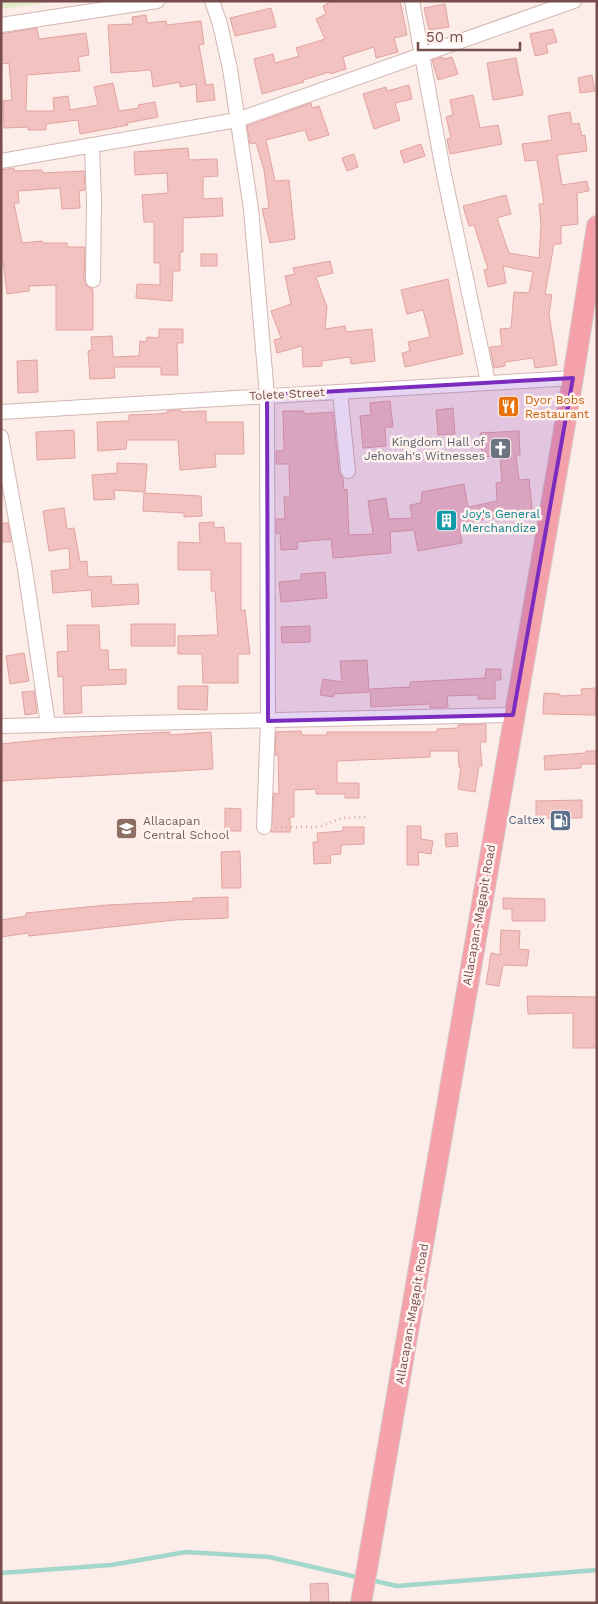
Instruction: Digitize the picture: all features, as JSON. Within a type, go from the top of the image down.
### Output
[{"type":"highway","name":"Allacapan-Magapit Road","points":[[362,1598],[513,714],[573,378],[597,226]]},
{"type":"street","points":[[1,25],[157,1]]},
{"type":"street","points":[[212,1],[225,42],[251,209],[267,395],[268,721],[264,827]]},
{"type":"street","points":[[412,1],[443,170],[488,382]]},
{"type":"street","points":[[1,161],[92,147],[237,120],[574,1]]},
{"type":"street","points":[[92,147],[94,200],[93,280]]},
{"type":"street","name":"Tolete Street","points":[[1,412],[573,378]]},
{"type":"street","points":[[340,392],[348,471]]},
{"type":"street","points":[[1,437],[25,569],[48,725]]},
{"type":"street","points":[[1,726],[513,714]]},
{"type":"path","points":[[264,827],[319,827],[342,818],[367,817]]},
{"type":"highlighted area","points":[[573,378],[513,715],[268,721],[267,395]]},
{"type":"green space","points":[[1,1],[58,1],[1,9]]},
{"type":"building","points":[[332,1],[400,1],[407,35],[394,38],[398,52],[376,58],[374,47],[343,57],[346,69],[330,74],[329,72],[303,80],[304,82],[262,94],[254,59],[273,54],[275,63],[299,56],[296,48],[325,39],[316,19],[326,14],[323,6]]},
{"type":"building","points":[[445,4],[449,27],[429,30],[424,8]]},
{"type":"building","points":[[271,8],[276,27],[235,36],[230,18]]},
{"type":"building","points":[[146,15],[147,23],[166,21],[167,25],[201,21],[204,44],[199,45],[206,85],[213,84],[215,100],[197,102],[196,84],[180,87],[180,82],[153,87],[151,70],[111,73],[108,25],[133,24],[132,17]]},
{"type":"building","points":[[37,28],[39,39],[86,33],[89,55],[78,57],[80,71],[27,75],[26,111],[54,111],[53,98],[68,96],[70,110],[98,105],[94,87],[113,83],[119,111],[139,108],[138,105],[155,102],[158,117],[80,134],[78,120],[46,124],[46,130],[28,130],[28,127],[4,128],[3,101],[12,100],[9,63],[1,64],[1,34]]},
{"type":"building","points":[[553,29],[557,42],[546,45],[548,53],[535,56],[530,34]]},
{"type":"building","points":[[443,57],[444,59],[452,57],[458,74],[438,80],[432,60]]},
{"type":"building","points":[[516,58],[523,95],[493,100],[487,63]]},
{"type":"building","points":[[592,75],[595,91],[580,93],[578,78]]},
{"type":"building","points":[[409,85],[412,99],[395,103],[400,120],[374,129],[363,94],[386,87],[387,91]]},
{"type":"building","points":[[473,95],[480,128],[498,125],[502,144],[450,154],[447,139],[451,138],[446,117],[453,115],[450,100]]},
{"type":"building","points":[[311,103],[312,108],[319,106],[329,135],[309,141],[305,130],[266,140],[275,181],[289,180],[295,239],[270,243],[262,209],[269,208],[264,170],[256,143],[250,144],[247,126]]},
{"type":"building","points":[[570,112],[572,124],[579,123],[582,136],[585,135],[587,151],[557,155],[562,185],[587,181],[589,191],[577,193],[578,224],[561,226],[561,244],[554,244],[545,294],[552,295],[549,314],[557,365],[535,368],[533,358],[505,362],[505,366],[494,368],[490,347],[502,346],[500,329],[511,328],[514,292],[529,293],[533,272],[503,266],[506,283],[488,287],[484,270],[488,269],[474,225],[469,226],[463,206],[506,195],[511,214],[497,218],[509,253],[539,258],[541,225],[539,204],[544,204],[537,160],[525,161],[522,144],[552,140],[548,116]]},
{"type":"building","points":[[421,144],[425,156],[404,163],[400,151]]},
{"type":"building","points":[[188,148],[189,160],[217,159],[218,176],[203,177],[203,199],[222,198],[223,216],[183,218],[183,252],[180,252],[180,271],[173,271],[172,301],[136,298],[137,284],[160,285],[160,263],[154,263],[154,222],[144,222],[142,195],[168,193],[167,173],[135,175],[134,152]]},
{"type":"building","points":[[354,154],[358,167],[347,171],[342,158]]},
{"type":"building","points":[[14,168],[14,171],[42,170],[43,173],[84,171],[85,190],[79,191],[80,208],[62,209],[60,188],[18,191],[19,203],[14,203],[22,243],[42,241],[43,243],[67,243],[67,247],[85,247],[84,280],[88,287],[93,289],[93,330],[56,330],[56,285],[29,286],[29,291],[7,294],[3,260],[1,261],[1,170]]},
{"type":"building","points":[[201,254],[217,254],[217,266],[201,266]]},
{"type":"building","points":[[330,261],[333,273],[316,277],[327,307],[325,329],[345,326],[346,332],[372,329],[375,361],[351,364],[350,357],[322,361],[322,366],[303,367],[302,346],[277,353],[274,340],[281,338],[271,311],[291,304],[285,276],[295,274],[293,268]]},
{"type":"building","points":[[448,279],[463,354],[405,367],[402,353],[410,351],[408,342],[430,337],[423,310],[407,314],[401,290]]},
{"type":"building","points":[[159,329],[183,329],[183,343],[177,343],[178,375],[161,375],[161,367],[114,367],[115,378],[90,379],[88,351],[92,350],[91,337],[112,336],[113,357],[139,356],[140,341],[146,342],[147,337],[159,338]]},
{"type":"building","points":[[37,360],[38,392],[18,393],[17,361]]},
{"type":"building","points":[[390,401],[393,427],[385,427],[386,446],[363,448],[360,416],[371,415],[370,403]]},
{"type":"building","points":[[453,408],[455,434],[438,435],[436,410]]},
{"type":"building","points":[[181,410],[181,412],[206,411],[206,422],[243,422],[244,454],[215,454],[216,467],[180,470],[178,440],[127,440],[126,449],[98,451],[97,422],[129,421],[129,415],[158,414]]},
{"type":"building","points":[[283,411],[304,411],[304,414],[333,412],[339,472],[343,478],[344,490],[347,489],[349,535],[373,534],[368,501],[386,498],[389,519],[412,518],[410,505],[421,503],[422,492],[464,484],[468,507],[497,501],[496,483],[502,482],[500,456],[482,457],[480,433],[519,431],[520,455],[516,455],[519,480],[529,479],[532,509],[497,512],[498,517],[459,524],[462,543],[418,551],[414,530],[390,532],[391,553],[333,558],[331,539],[297,542],[298,549],[281,550],[280,533],[276,534],[276,519],[285,519],[284,497],[290,497],[289,464],[276,464],[276,451],[284,451]]},
{"type":"building","points":[[74,430],[75,458],[37,460],[36,432]]},
{"type":"building","points":[[117,463],[147,464],[145,492],[114,490],[115,499],[94,500],[92,475],[117,473]]},
{"type":"building","points":[[144,493],[201,496],[202,516],[184,517],[184,513],[143,511]]},
{"type":"building","points":[[64,508],[67,529],[74,528],[80,562],[87,561],[88,577],[111,576],[112,585],[138,584],[139,604],[92,607],[91,590],[53,593],[51,571],[70,569],[69,548],[49,551],[43,511]]},
{"type":"building","points":[[214,522],[214,528],[224,527],[225,543],[241,543],[241,611],[245,610],[250,654],[238,654],[238,683],[203,683],[202,654],[178,654],[178,636],[218,635],[215,591],[211,591],[211,570],[178,570],[178,542],[200,543],[199,523]]},
{"type":"building","points":[[1,523],[8,523],[11,542],[1,542]]},
{"type":"building","points":[[325,572],[327,598],[281,602],[279,582],[301,580],[301,574]]},
{"type":"building","points":[[131,624],[175,624],[175,646],[131,646]]},
{"type":"building","points":[[67,625],[99,625],[100,650],[108,650],[109,670],[126,669],[126,684],[81,686],[82,713],[64,714],[63,676],[58,677],[57,652],[68,651]]},
{"type":"building","points":[[310,626],[310,642],[282,643],[281,627]]},
{"type":"building","points":[[24,653],[29,681],[10,684],[6,656]]},
{"type":"building","points":[[367,660],[369,692],[334,694],[333,697],[320,695],[323,679],[342,682],[340,661]]},
{"type":"building","points":[[486,669],[501,669],[501,680],[495,680],[495,699],[478,699],[478,695],[447,696],[448,707],[430,708],[430,704],[371,707],[370,689],[410,687],[410,682],[485,678]]},
{"type":"building","points":[[178,686],[208,686],[207,710],[178,709]]},
{"type":"building","points":[[595,688],[596,715],[543,714],[544,693],[560,694],[560,696],[582,695],[581,689]]},
{"type":"building","points":[[34,691],[37,713],[25,715],[22,692]]},
{"type":"building","points":[[486,724],[486,742],[480,742],[482,766],[479,766],[475,792],[458,789],[461,767],[459,767],[458,751],[430,751],[430,757],[337,761],[337,783],[359,783],[359,798],[345,798],[345,794],[316,794],[316,789],[294,790],[294,817],[290,817],[290,832],[271,832],[274,793],[279,794],[278,755],[275,755],[276,732],[301,731],[302,735],[327,735],[327,732],[437,732],[437,729],[458,728],[458,725]]},
{"type":"building","points":[[170,732],[170,735],[211,732],[213,769],[1,781],[1,744],[60,738]]},
{"type":"building","points":[[586,751],[597,751],[597,764],[581,764],[581,768],[545,770],[544,756],[586,753]]},
{"type":"building","points":[[582,800],[582,818],[536,818],[536,801]]},
{"type":"building","points":[[225,808],[241,809],[241,831],[225,831]]},
{"type":"building","points":[[407,826],[421,826],[421,839],[433,841],[431,854],[418,852],[419,865],[407,865]]},
{"type":"building","points":[[343,827],[364,827],[364,844],[341,845],[341,854],[330,855],[331,863],[314,864],[313,842],[318,842],[317,833],[343,831]]},
{"type":"building","points":[[457,833],[458,846],[446,847],[445,834]]},
{"type":"building","points":[[240,851],[241,888],[222,888],[221,852]]},
{"type":"building","points":[[228,897],[228,918],[175,920],[29,936],[28,933],[1,937],[1,920],[26,916],[26,913],[107,905],[193,901],[193,898]]},
{"type":"building","points":[[503,898],[545,899],[545,921],[512,921],[512,909],[503,909]]},
{"type":"building","points":[[501,930],[520,931],[519,949],[529,950],[527,966],[503,965],[499,986],[486,984],[491,953],[500,955]]},
{"type":"building","points":[[527,996],[597,997],[597,1048],[573,1048],[573,1013],[528,1014]]},
{"type":"building","points":[[328,1583],[329,1603],[311,1603],[310,1584]]},
{"type":"waterway","points":[[1,1573],[111,1565],[186,1552],[269,1557],[361,1578]]},
{"type":"waterway","points":[[371,1580],[397,1586],[597,1570]]},
{"type":"place","name":"Dyor Bobs Restaurant","points":[[509,407]]},
{"type":"place","name":"Kingdom Hall of Jehovah's Witnesses","points":[[501,449]]},
{"type":"place","name":"Joy's General Merchandize","points":[[446,521]]},
{"type":"place","name":"Caltex","points":[[561,820]]},
{"type":"place","name":"Allacapan Central School","points":[[127,828]]}]
